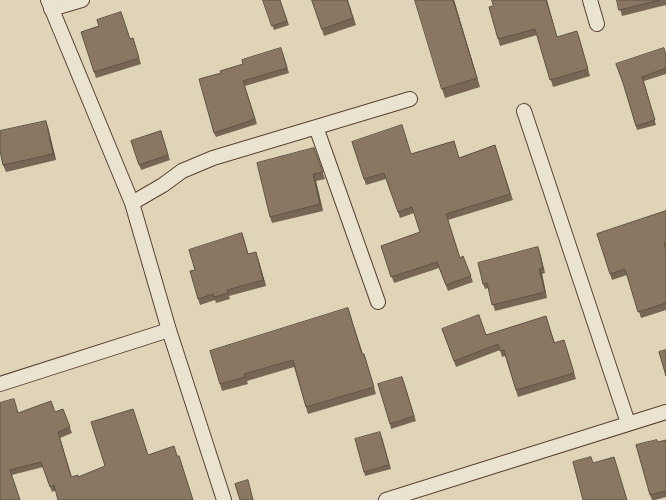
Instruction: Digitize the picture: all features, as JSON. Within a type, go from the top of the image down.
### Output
[{"type":"street","points":[[82,0],[50,4],[132,203],[169,330],[224,500]]},
{"type":"street","points":[[590,0],[597,24]]},
{"type":"street","points":[[132,203],[163,185],[182,171],[213,158],[410,99]]},
{"type":"street","points":[[524,111],[628,423]]},
{"type":"street","points":[[316,127],[378,302]]},
{"type":"street","points":[[0,384],[169,330]]},
{"type":"street","points":[[386,500],[666,412]]},
{"type":"building","points":[[263,0],[280,0],[287,21],[272,26]]},
{"type":"building","points":[[312,0],[347,0],[353,18],[322,29]]},
{"type":"building","points":[[415,0],[453,0],[477,78],[442,89]]},
{"type":"building","points":[[492,0],[546,0],[557,37],[577,31],[588,69],[550,80],[535,29],[498,39],[489,7],[493,6]]},
{"type":"building","points":[[617,0],[660,0],[619,10]]},
{"type":"building","points":[[121,12],[130,39],[133,38],[139,58],[94,72],[81,32],[99,26],[97,20]]},
{"type":"building","points":[[281,48],[287,68],[243,81],[255,119],[214,133],[199,79],[221,73],[220,71],[243,64],[242,60]]},
{"type":"building","points":[[664,48],[666,55],[666,68],[642,77],[655,120],[636,126],[616,64]]},
{"type":"building","points":[[46,121],[53,154],[3,165],[0,151],[0,131]]},
{"type":"building","points":[[402,125],[411,154],[454,141],[459,158],[495,145],[510,194],[446,214],[460,258],[463,256],[471,276],[446,285],[437,262],[391,277],[381,246],[420,232],[412,207],[398,212],[384,173],[364,179],[352,142]]},
{"type":"building","points":[[161,131],[168,155],[139,165],[131,141]]},
{"type":"building","points":[[314,148],[323,172],[313,174],[320,204],[270,217],[257,163]]},
{"type":"building","points":[[666,211],[666,242],[664,243],[666,250],[666,303],[638,312],[625,269],[610,274],[597,234]]},
{"type":"building","points":[[242,233],[248,254],[256,252],[263,280],[227,290],[228,293],[214,297],[213,294],[198,299],[190,271],[195,270],[189,250]]},
{"type":"building","points":[[538,247],[543,268],[539,269],[545,292],[492,305],[487,283],[483,284],[478,263]]},
{"type":"building","points":[[348,308],[374,387],[306,407],[293,360],[244,374],[245,377],[220,384],[210,351]]},
{"type":"building","points":[[479,315],[486,335],[546,316],[554,343],[564,340],[574,373],[516,390],[504,350],[500,351],[498,344],[454,361],[442,329]]},
{"type":"building","points":[[666,350],[666,376],[659,352]]},
{"type":"building","points":[[402,377],[414,416],[390,424],[378,384]]},
{"type":"building","points":[[14,399],[18,413],[51,401],[55,412],[63,409],[70,427],[58,432],[71,477],[78,475],[78,477],[105,466],[91,422],[133,409],[148,455],[174,446],[177,456],[179,456],[193,500],[58,500],[54,485],[50,487],[41,462],[10,470],[20,500],[0,500],[0,403]]},
{"type":"building","points":[[380,432],[389,465],[364,472],[355,439]]},
{"type":"building","points":[[657,440],[658,442],[666,440],[666,491],[650,495],[636,445]]},
{"type":"building","points":[[591,457],[593,463],[614,457],[627,500],[583,500],[573,462]]},
{"type":"building","points":[[248,480],[253,500],[240,500],[235,484]]}]
